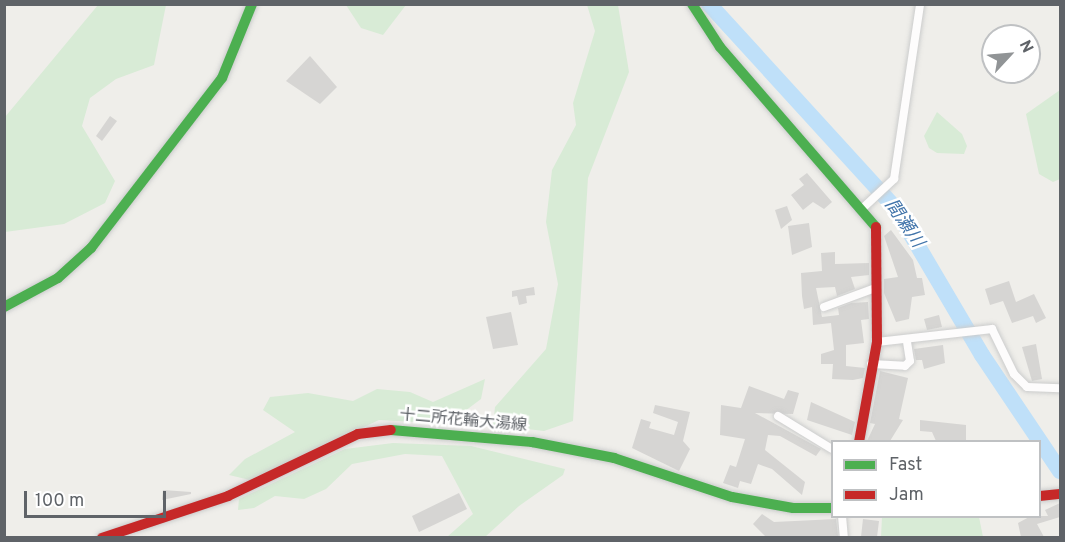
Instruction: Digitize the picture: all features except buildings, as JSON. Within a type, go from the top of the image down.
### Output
[{"type":"street","points":[[4,307],[58,278],[91,248],[222,78],[252,4]]},
{"type":"street","points":[[692,4],[720,47],[868,203],[876,223],[877,342],[871,364],[859,440]]},
{"type":"street","points":[[868,203],[894,179],[920,4]]},
{"type":"street","points":[[824,307],[875,288]]},
{"type":"street","points":[[877,342],[907,341],[992,328],[1014,374],[1027,387],[1060,388]]},
{"type":"street","points":[[871,364],[905,366],[910,362],[907,341]]},
{"type":"street","points":[[778,416],[831,448]]},
{"type":"street","name":"十二所花輪大湯線","points":[[102,537],[228,496],[358,434],[402,429],[552,446],[614,459],[732,497],[793,508],[831,508]]},
{"type":"street","points":[[1041,496],[1060,494]]},
{"type":"street","points":[[843,518],[844,537]]},
{"type":"green space","points":[[98,5],[166,5],[154,65],[116,79],[90,98],[82,126],[115,181],[105,203],[64,224],[5,232],[5,117]]},
{"type":"green space","points":[[346,5],[406,5],[383,35],[361,28]]},
{"type":"green space","points":[[587,5],[618,5],[629,72],[588,178],[573,421],[544,431],[493,425],[495,407],[546,349],[558,284],[546,222],[552,170],[576,125],[573,103],[595,31]]},
{"type":"green space","points":[[1060,90],[1060,179],[1053,182],[1039,174],[1026,114]]},
{"type":"green space","points":[[937,112],[962,134],[967,146],[964,154],[937,153],[929,148],[924,136]]},
{"type":"green space","points":[[485,379],[481,399],[457,417],[433,423],[379,420],[250,480],[229,475],[245,459],[295,432],[263,410],[270,397],[308,393],[353,401],[377,389],[410,392],[433,402]]},
{"type":"green space","points":[[393,443],[471,446],[565,469],[563,475],[519,506],[485,537],[447,537],[473,514],[442,456],[405,454],[352,464],[326,489],[304,499],[275,496],[254,508],[238,510],[239,499],[345,449]]},
{"type":"green space","points":[[882,518],[979,518],[983,537],[881,537]]},
{"type":"waterway","name":"間瀬川","points":[[709,4],[896,209],[982,355],[1039,440]]},
{"type":"waterway","name":"間瀬川","points":[[1041,443],[1060,471]]},
{"type":"traffic: fast","points":[[4,307],[58,278],[91,248],[222,78],[252,4]]},
{"type":"traffic: fast","points":[[692,4],[720,47],[876,227]]},
{"type":"traffic: fast","points":[[391,430],[532,442],[614,458],[732,497],[793,508],[831,508]]},
{"type":"traffic: jam","points":[[859,440],[877,342],[876,227]]},
{"type":"traffic: jam","points":[[102,538],[228,496],[358,434],[391,430]]},
{"type":"traffic: jam","points":[[1041,496],[1060,494]]}]
